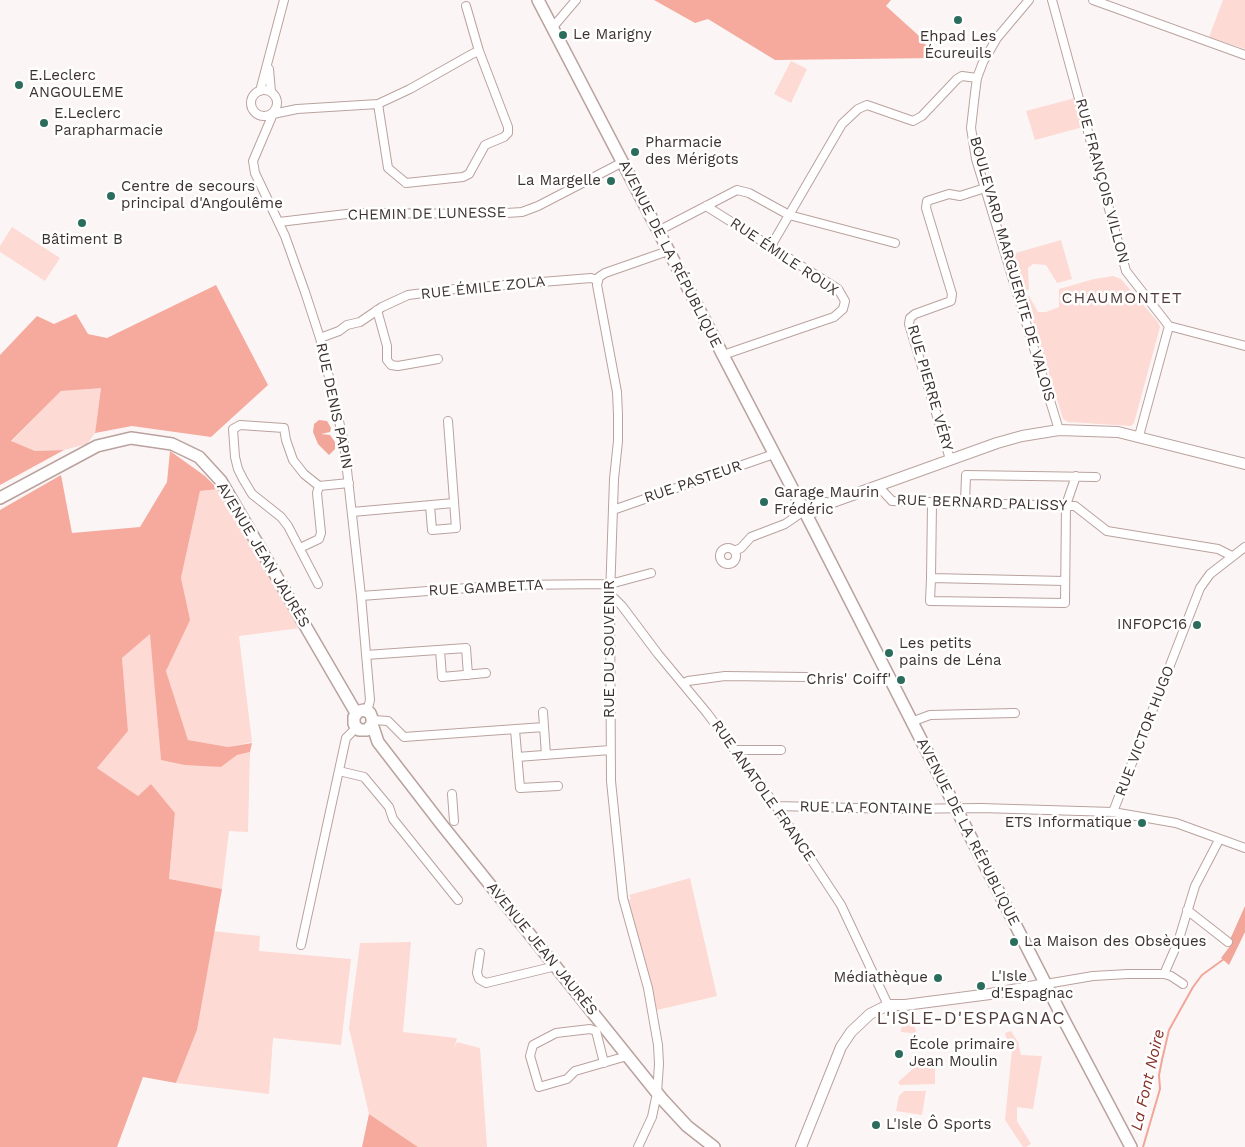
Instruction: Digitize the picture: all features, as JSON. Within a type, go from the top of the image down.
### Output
[{"type":"main road","name":"AVENUE DE LA RÉPUBLIQUE","points":[[538,0],[805,511],[911,722],[1131,1147]]},
{"type":"main road","name":"AVENUE JEAN JAURÈS","points":[[0,498],[97,446],[131,438],[172,444],[199,457],[221,481],[378,742],[657,1093],[688,1126],[714,1147]]},
{"type":"street","points":[[284,0],[260,91],[254,96],[251,104],[254,112],[261,116],[269,116],[297,109],[378,104],[479,52]]},
{"type":"street","points":[[553,27],[576,0]]},
{"type":"street","name":"BOULEVARD MARGUERITE DE VALOIS","points":[[1029,0],[990,48],[977,78],[971,128],[976,159],[1059,430]]},
{"type":"street","name":"RUE FRANÇOIS VILLON","points":[[1052,0],[1126,271],[1131,280],[1162,315],[1169,326]]},
{"type":"street","points":[[1093,0],[1245,55]]},
{"type":"street","points":[[406,183],[463,177],[469,174],[486,145],[504,137],[508,133],[508,127],[479,52],[466,6]]},
{"type":"street","points":[[268,62],[271,92],[278,101],[297,109]]},
{"type":"street","points":[[771,246],[842,124],[858,109],[868,105],[913,121],[922,116],[956,79],[962,76],[977,78]]},
{"type":"street","points":[[260,91],[271,92]]},
{"type":"street","points":[[273,114],[277,108],[278,101]]},
{"type":"street","points":[[378,104],[388,168],[406,183],[407,193]]},
{"type":"street","name":"RUE DENIS PAPIN","points":[[273,114],[254,156],[253,165],[297,267],[320,338],[344,442],[370,700],[365,721]]},
{"type":"street","points":[[261,116],[266,129]]},
{"type":"street","name":"CHEMIN DE LUNESSE","points":[[279,222],[355,213],[491,214],[522,212],[538,206],[623,162]]},
{"type":"street","name":"RUE PIERRE VÉRY","points":[[950,459],[908,324],[910,318],[915,314],[951,301],[952,294],[926,208],[927,201],[949,194],[960,196],[985,188]]},
{"type":"street","points":[[658,231],[737,190],[749,193],[789,215],[895,243]]},
{"type":"street","name":"RUE ÉMILE ROUX","points":[[706,206],[838,290],[845,301],[843,309],[834,317],[723,355]]},
{"type":"street","points":[[597,280],[605,274],[668,251]]},
{"type":"street","name":"RUE ÉMILE ZOLA","points":[[320,338],[339,331],[347,325],[360,322],[377,310],[408,295],[591,278],[597,280]]},
{"type":"street","name":"RUE DU SOUVENIR","points":[[597,280],[617,392],[618,441],[610,584],[610,750],[616,842],[623,898],[648,988],[658,1045],[659,1064],[657,1093],[652,1117],[638,1147]]},
{"type":"street","points":[[377,310],[387,346],[387,360],[391,365],[398,366],[438,359]]},
{"type":"street","points":[[1139,436],[1169,326],[1245,346]]},
{"type":"street","points":[[430,505],[432,530],[456,528],[448,421]]},
{"type":"street","points":[[318,584],[300,548],[284,522],[252,494],[238,469],[233,429],[240,425],[284,428],[286,440],[294,460],[304,474],[319,486],[349,483]]},
{"type":"street","points":[[734,551],[741,548],[751,537],[785,524],[805,511],[950,459],[1022,436],[1059,430],[1118,432],[1245,464]]},
{"type":"street","name":"RUE PASTEUR","points":[[613,510],[774,454]]},
{"type":"street","points":[[965,503],[966,475],[1096,477]]},
{"type":"street","points":[[932,503],[930,601],[1065,603],[1066,505],[1076,476]]},
{"type":"street","points":[[300,548],[319,539],[321,533],[317,493],[319,486]]},
{"type":"street","name":"RUE BERNARD PALISSY","points":[[878,486],[892,501],[1075,506],[1107,531],[1218,549],[1232,556]]},
{"type":"street","points":[[352,512],[454,503]]},
{"type":"street","name":"RUE VICTOR HUGO","points":[[956,809],[1113,812],[1200,588],[1210,574],[1245,547]]},
{"type":"street","name":"RUE GAMBETTA","points":[[361,596],[508,585],[610,584],[651,572]]},
{"type":"street","points":[[931,578],[1065,581]]},
{"type":"street","name":"RUE ANATOLE FRANCE","points":[[610,596],[622,606],[658,654],[684,684],[776,806],[841,906],[888,1005]]},
{"type":"street","points":[[366,655],[466,648],[468,675]]},
{"type":"street","points":[[440,650],[442,677],[486,673]]},
{"type":"street","points":[[684,684],[688,681],[725,676],[807,677]]},
{"type":"street","points":[[543,712],[546,755]]},
{"type":"street","points":[[911,722],[930,716],[1015,713]]},
{"type":"street","points":[[301,944],[346,738],[365,721],[388,721],[404,737],[544,727]]},
{"type":"street","points":[[515,730],[520,788],[558,786]]},
{"type":"street","points":[[517,757],[610,750]]},
{"type":"street","points":[[735,750],[781,750]]},
{"type":"street","points":[[339,771],[364,777],[389,808],[393,820],[458,900]]},
{"type":"street","points":[[452,794],[454,821]]},
{"type":"street","name":"RUE LA FONTAINE","points":[[776,806],[956,809]]},
{"type":"street","points":[[1113,812],[1176,823],[1245,848]]},
{"type":"street","points":[[1164,974],[1178,942],[1195,886],[1219,840]]},
{"type":"street","points":[[1187,910],[1228,942]]},
{"type":"street","points":[[480,952],[479,979],[486,983],[556,966]]},
{"type":"street","points":[[801,1147],[841,1047],[860,1023],[870,1014],[888,1005],[905,1005],[990,994],[1093,976],[1164,974],[1183,984]]},
{"type":"street","points":[[604,1063],[596,1031],[590,1029],[556,1033],[533,1045],[530,1056],[539,1087],[568,1079],[576,1071],[604,1063],[627,1056]]},
{"type":"shaded area","points":[[654,0],[891,0],[886,6],[918,35],[936,58],[775,60],[708,19],[695,23]]},
{"type":"shaded area","points":[[1223,0],[1245,0],[1245,49],[1209,37]]},
{"type":"shaded area","points":[[791,61],[807,69],[791,103],[774,94]]},
{"type":"shaded area","points":[[1075,98],[1083,127],[1035,140],[1026,111]]},
{"type":"shaded area","points":[[12,227],[60,258],[45,281],[0,252],[0,246]]},
{"type":"shaded area","points":[[1061,240],[1072,279],[1057,283],[1046,265],[1033,264],[1028,268],[1029,290],[1023,291],[1012,254]]},
{"type":"shaded area","points":[[1113,276],[1121,279],[1158,322],[1160,327],[1134,423],[1131,426],[1068,422],[1063,419],[1026,298],[1029,296],[1038,312],[1046,312],[1059,307],[1059,289],[1094,279]]},
{"type":"shaded area","points":[[216,285],[268,385],[211,437],[132,426],[95,433],[101,388],[61,391],[11,441],[35,451],[64,450],[0,485],[0,355],[37,316],[54,324],[76,314],[88,334],[107,338]]},
{"type":"shaded area","points":[[101,387],[95,433],[87,444],[64,450],[35,451],[11,442],[61,391]]},
{"type":"shaded area","points":[[319,420],[327,421],[331,428],[330,432],[321,434],[330,435],[335,442],[335,449],[329,455],[318,444],[313,432],[314,424]]},
{"type":"shaded area","points":[[170,451],[205,476],[218,489],[200,491],[181,578],[190,620],[166,671],[188,740],[228,747],[252,743],[250,752],[237,755],[221,767],[185,765],[161,760],[150,634],[122,658],[128,731],[97,768],[138,796],[151,784],[175,813],[169,879],[222,889],[197,1030],[176,1083],[143,1077],[117,1147],[0,1147],[0,510],[61,475],[72,533],[140,527],[167,482]]},
{"type":"shaded area","points":[[218,489],[301,628],[239,636],[252,742],[228,747],[188,740],[166,671],[189,620],[181,578],[200,491]]},
{"type":"shaded area","points":[[151,633],[161,760],[221,767],[237,755],[250,752],[248,832],[229,831],[222,889],[169,880],[175,813],[151,784],[138,796],[97,768],[128,731],[122,658]]},
{"type":"shaded area","points":[[690,878],[717,996],[657,1010],[627,900],[631,899],[629,895]]},
{"type":"shaded area","points":[[1245,906],[1245,932],[1229,965],[1221,958],[1230,946],[1228,944]]},
{"type":"shaded area","points":[[213,931],[260,936],[259,951],[351,959],[341,1045],[273,1038],[269,1094],[176,1083],[197,1030]]},
{"type":"shaded area","points":[[411,942],[403,1032],[457,1038],[454,1049],[457,1042],[480,1048],[487,1147],[418,1147],[369,1114],[349,1028],[360,943]]},
{"type":"shaded area","points":[[912,1017],[917,1040],[911,1033],[901,1032],[902,1020]]},
{"type":"shaded area","points":[[1011,1031],[1018,1042],[1021,1055],[1042,1056],[1033,1109],[1017,1107],[1017,1121],[1031,1144],[1026,1147],[1023,1147],[1005,1120],[1013,1039],[1007,1040],[1005,1033]]},
{"type":"shaded area","points":[[923,1060],[927,1068],[935,1068],[935,1084],[900,1085],[898,1082]]},
{"type":"shaded area","points":[[904,1091],[926,1091],[922,1115],[896,1111],[899,1096]]},
{"type":"shaded area","points":[[369,1114],[418,1147],[362,1147]]},
{"type":"waterway","name":"La Font Noire","points":[[1143,1147],[1160,1089],[1159,1075],[1169,1030],[1193,987],[1202,975],[1224,959]]},
{"type":"place","name":"Ehpad Les Écureuils","points":[[958,20]]},
{"type":"place","name":"Le Marigny","points":[[563,35]]},
{"type":"place","name":"E.Leclerc ANGOULEME","points":[[19,85]]},
{"type":"place","name":"E.Leclerc Parapharmacie","points":[[44,123]]},
{"type":"place","name":"Pharmacie des Mérigots","points":[[635,152]]},
{"type":"place","name":"La Margelle","points":[[611,181]]},
{"type":"place","name":"Centre de secours principal d'Angoulême","points":[[111,196]]},
{"type":"place","name":"Bâtiment B","points":[[82,223]]},
{"type":"place","name":"Garage Maurin Frédéric","points":[[764,502]]},
{"type":"place","name":"INFOPC16","points":[[1197,625]]},
{"type":"place","name":"Les petits pains de Léna","points":[[889,653]]},
{"type":"place","name":"Chris' Coiff'","points":[[901,680]]},
{"type":"place","name":"ETS Informatique","points":[[1142,823]]},
{"type":"place","name":"La Maison des Obsèques","points":[[1014,942]]},
{"type":"place","name":"Médiathèque","points":[[938,978]]},
{"type":"place","name":"L'Isle d'Espagnac","points":[[981,986]]},
{"type":"place","name":"École primaire Jean Moulin","points":[[899,1054]]},
{"type":"place","name":"L'Isle Ô Sports","points":[[876,1125]]},
{"type":"district","name":"CHAUMONTET","points":[[1122,298]]},
{"type":"district","name":"L'ISLE-D'ESPAGNAC","points":[[971,1019]]}]
